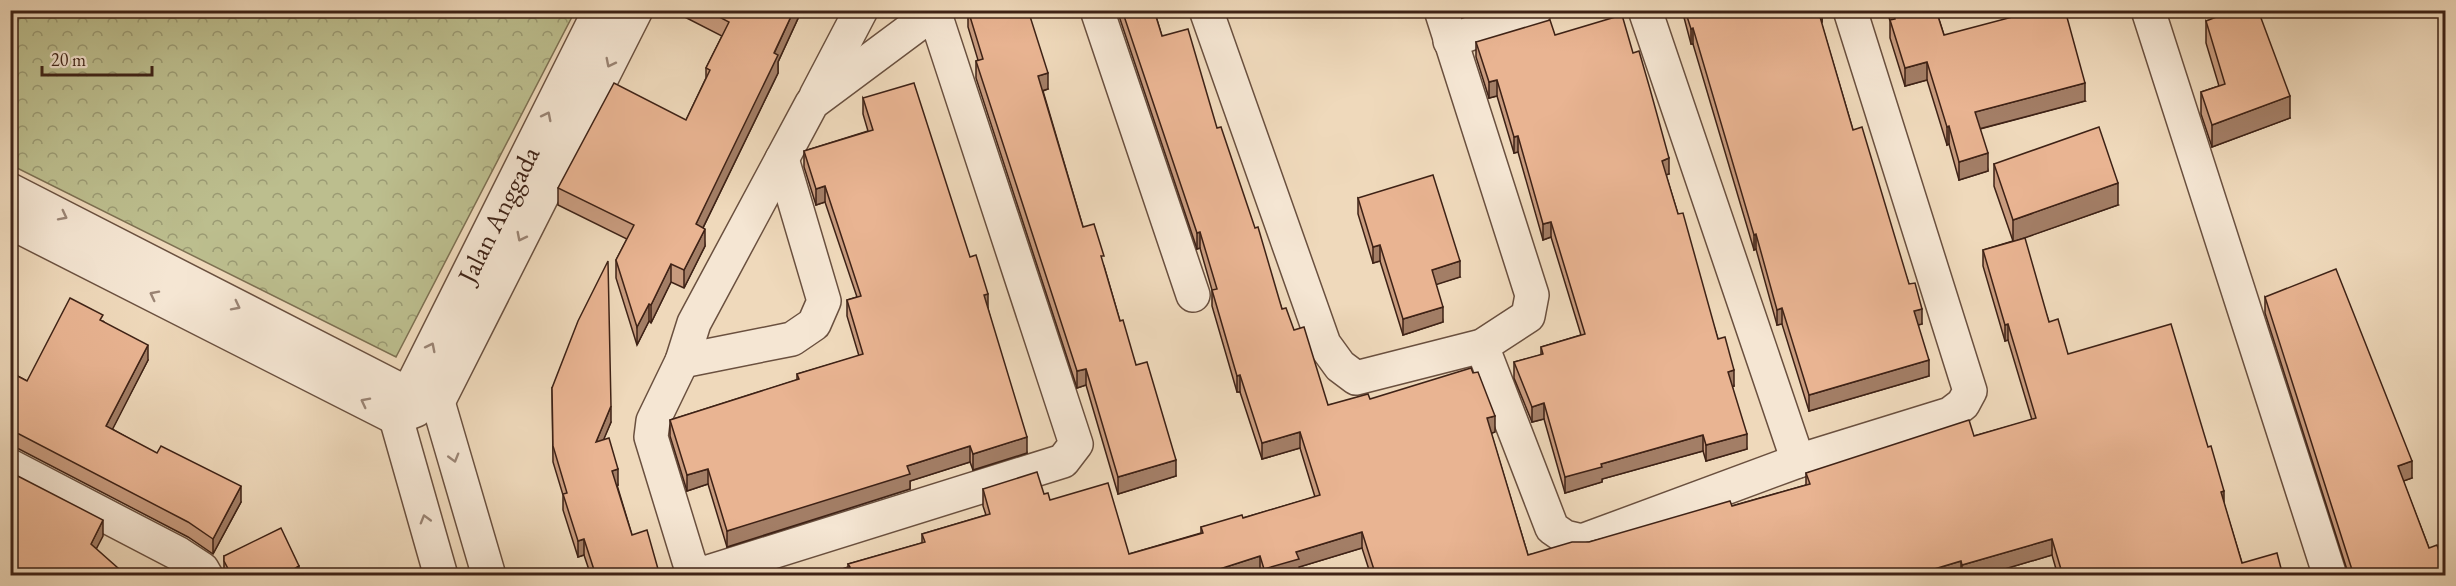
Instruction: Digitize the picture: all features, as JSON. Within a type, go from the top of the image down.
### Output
[{"type":"street","name":"Jalan Anggada","points":[[414,404],[600,10]]},
{"type":"street","name":"Jalan Anggada","points":[[414,404],[636,10]]},
{"type":"street","points":[[812,102],[936,12],[1076,444],[1063,460],[702,574],[693,569],[689,561],[651,437],[653,421],[682,361],[694,323],[861,10]]},
{"type":"street","points":[[1097,10],[1192,295]]},
{"type":"street","points":[[1206,10],[1324,344],[1340,366],[1356,378],[1482,346],[1528,316],[1532,295],[1445,26],[1535,10]]},
{"type":"street","points":[[1646,10],[1798,461]]},
{"type":"street","points":[[1482,346],[1552,528],[1565,537],[1582,541],[1798,461],[1950,414],[1963,404],[1970,391],[1850,10]]},
{"type":"street","points":[[2148,10],[2330,576]]},
{"type":"street","points":[[682,361],[792,339],[814,324],[824,301],[782,159]]},
{"type":"street","points":[[10,190],[414,404],[489,576]]},
{"type":"street","points":[[10,222],[414,404]]},
{"type":"street","points":[[414,404],[441,576]]},
{"type":"street","points":[[10,466],[179,554],[202,569],[206,576]]},
{"type":"green space","points":[[10,11],[575,11],[396,357],[11,165]]},
{"type":"building","points":[[706,10],[794,10],[774,53],[778,55],[696,224],[705,229],[684,270],[671,264],[651,305],[649,304],[637,327],[616,260],[634,225],[558,188],[614,83],[686,120],[710,70],[706,68],[729,22]]},
{"type":"building","points":[[968,10],[1028,10],[1048,73],[1038,76],[1083,227],[1094,224],[1120,321],[1123,320],[1136,365],[1147,362],[1176,460],[1118,477],[1086,369],[1077,371],[976,61],[983,59]]},
{"type":"building","points":[[1122,10],[1154,10],[1162,36],[1188,29],[1217,128],[1221,127],[1255,228],[1258,227],[1282,309],[1286,308],[1294,330],[1304,327],[1328,405],[1368,394],[1370,399],[1471,368],[1473,373],[1478,372],[1495,416],[1487,418],[1528,555],[1572,542],[1589,542],[1730,501],[1732,506],[1810,484],[1806,473],[1969,420],[1974,436],[2036,418],[1983,250],[2025,238],[2049,322],[2058,319],[2068,354],[2171,324],[2208,447],[2211,446],[2224,491],[2221,492],[2242,563],[2277,553],[2283,576],[2063,576],[2052,539],[1962,565],[1961,561],[1911,576],[1376,576],[1362,532],[1296,552],[1299,559],[1264,569],[1260,556],[1204,574],[1204,576],[822,576],[850,567],[848,564],[925,542],[922,534],[990,514],[983,489],[1037,472],[1044,494],[1048,493],[1050,500],[1108,483],[1129,554],[1203,533],[1201,527],[1242,515],[1243,518],[1320,495],[1300,432],[1262,443],[1240,375],[1237,376],[1212,290],[1217,289],[1200,232],[1197,233]]},
{"type":"building","points":[[1685,10],[1818,10],[1853,130],[1862,127],[1909,284],[1915,283],[1922,309],[1914,311],[1929,360],[1809,395],[1782,308],[1777,310],[1693,28],[1691,29]]},
{"type":"building","points":[[1892,10],[1936,10],[1944,35],[2039,10],[2065,10],[2085,83],[1975,112],[1988,153],[1959,162],[1927,62],[1905,68],[1890,20],[1895,19]]},
{"type":"building","points":[[2234,10],[2258,10],[2290,96],[2212,125],[2201,92],[2225,84],[2206,21]]},
{"type":"building","points":[[1622,15],[1633,53],[1639,51],[1650,89],[1669,158],[1662,161],[1678,214],[1683,213],[1718,339],[1725,337],[1734,370],[1728,372],[1747,434],[1706,445],[1703,435],[1601,464],[1602,467],[1565,477],[1544,403],[1532,407],[1514,362],[1543,354],[1541,347],[1585,334],[1551,222],[1543,224],[1518,136],[1514,137],[1497,80],[1489,82],[1476,42],[1550,20],[1555,35]]},
{"type":"building","points":[[914,83],[970,257],[976,255],[988,294],[984,295],[1027,437],[973,454],[970,446],[907,466],[910,474],[727,531],[708,469],[687,475],[670,420],[799,379],[797,374],[863,354],[847,300],[861,296],[825,186],[816,189],[804,151],[873,130],[863,98]]},
{"type":"building","points":[[2099,127],[2118,183],[2013,220],[1994,164]]},
{"type":"building","points":[[1433,175],[1460,261],[1432,270],[1443,307],[1403,319],[1380,245],[1373,247],[1358,198]]},
{"type":"building","points":[[608,261],[611,406],[596,442],[609,438],[618,469],[612,471],[632,535],[647,530],[660,576],[596,576],[584,539],[578,541],[563,494],[567,493],[553,446],[552,388],[578,321]]},
{"type":"building","points":[[2336,269],[2412,461],[2398,466],[2429,548],[2437,545],[2445,576],[2354,576],[2265,297]]},
{"type":"building","points":[[70,298],[103,315],[100,320],[148,345],[106,426],[157,453],[161,446],[241,486],[213,539],[188,522],[19,434],[10,432],[10,372],[27,381]]},
{"type":"building","points":[[10,472],[103,520],[91,544],[127,576],[10,576]]},
{"type":"building","points":[[281,528],[299,566],[292,570],[294,576],[232,576],[224,561],[224,556]]}]
